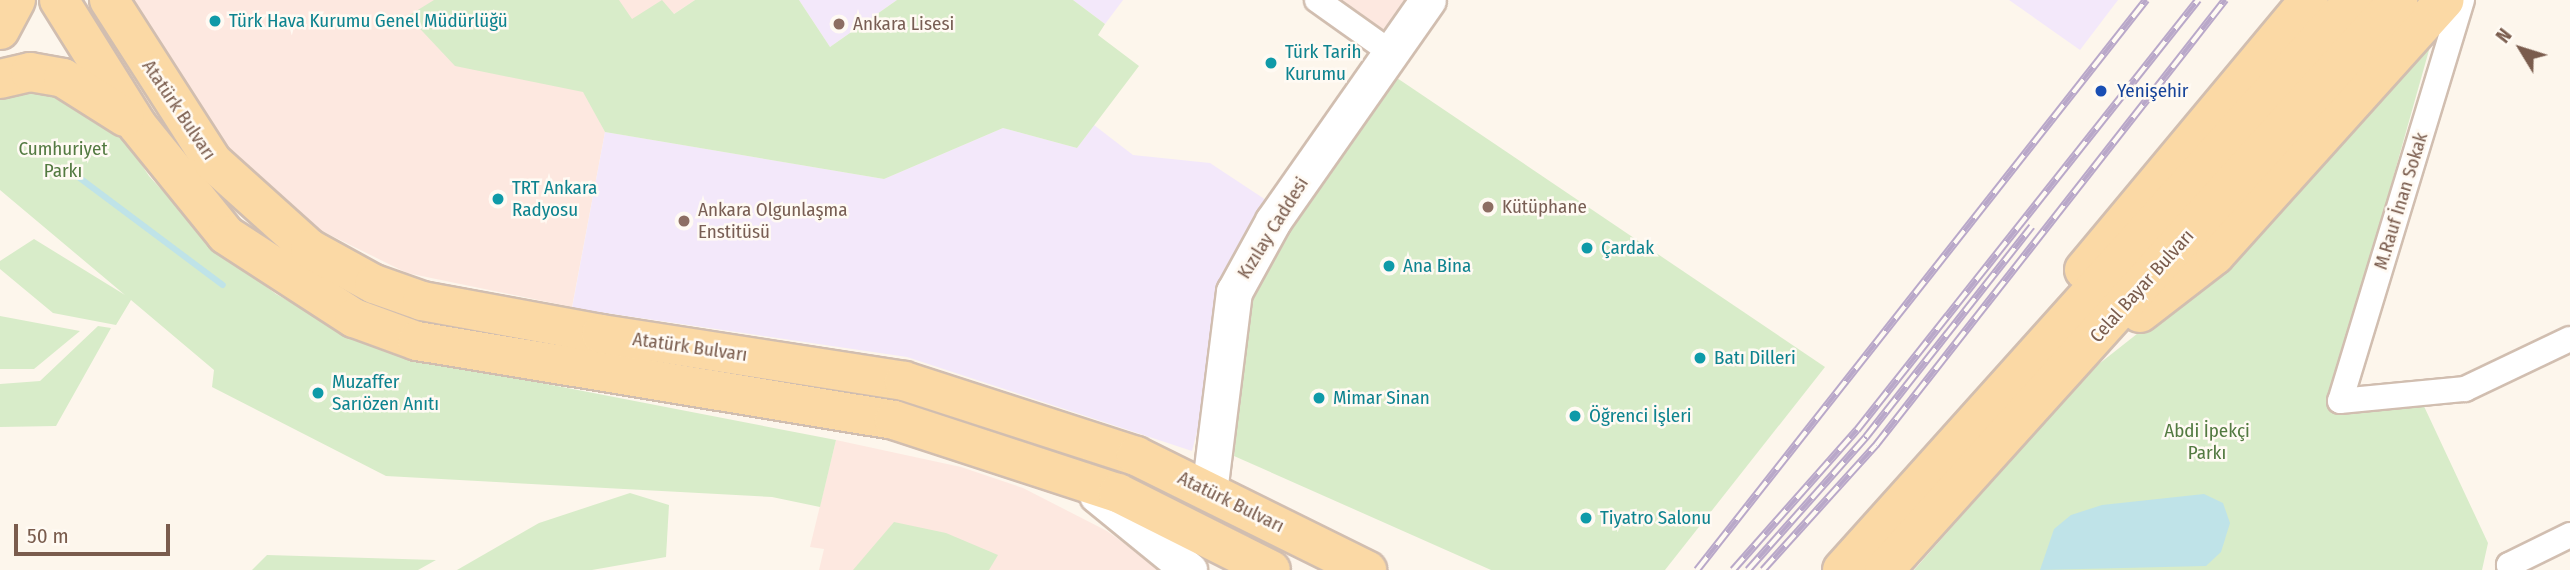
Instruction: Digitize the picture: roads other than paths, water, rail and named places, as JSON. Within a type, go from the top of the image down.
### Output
[{"type":"main road","points":[[0,30],[16,0]]},
{"type":"main road","name":"Atatürk Bulvarı","points":[[60,0],[136,125],[226,235],[287,280],[385,331],[894,420],[1059,470],[1118,493],[1270,570]]},
{"type":"main road","name":"Atatürk Bulvarı","points":[[109,0],[213,162],[310,249],[374,284],[422,300],[601,334],[904,381],[1052,425],[1209,492],[1367,570]]},
{"type":"main road","points":[[1954,447],[2120,223],[2309,0]]},
{"type":"main road","name":"Celal Bayar Bulvarı","points":[[1884,570],[2090,343],[2354,0]]},
{"type":"main road","name":"Celal Bayar Bulvarı","points":[[1842,570],[1954,447],[2398,0]]},
{"type":"main road","points":[[2090,343],[2215,255],[2445,0]]},
{"type":"main road","points":[[0,79],[30,72],[63,78],[136,125]]},
{"type":"street","points":[[1317,0],[1393,54]]},
{"type":"street","name":"Kızılay Caddesi","points":[[1209,492],[1234,292],[1273,222],[1393,54],[1428,0]]},
{"type":"street","name":"M.Rauf İnan Sokak","points":[[2462,0],[2340,401],[2465,389],[2570,339]]},
{"type":"street","name":"Atatürk Bulvarı","points":[[1059,470],[1125,514],[1189,570]]},
{"type":"street","points":[[2510,570],[2509,565],[2570,535]]},
{"type":"water","points":[[2204,494],[2223,503],[2230,523],[2221,552],[2206,566],[2040,570],[2054,529],[2071,515],[2102,505]]},
{"type":"waterway","points":[[69,170],[223,285]]},
{"type":"railway","points":[[1697,570],[2146,0]]},
{"type":"railway","points":[[1733,570],[1857,430],[2198,0]]},
{"type":"railway","points":[[1763,570],[1876,445],[2225,0]]},
{"type":"railway","points":[[1748,570],[1866,437],[2032,226]]},
{"type":"place","name":"Türk Hava Kurumu Genel Müdürlüğü","points":[[215,21]]},
{"type":"place","name":"Ankara Lisesi","points":[[839,24]]},
{"type":"place","name":"Türk Tarih Kurumu","points":[[1271,63]]},
{"type":"place","name":"Yenişehir","points":[[2101,91]]},
{"type":"place","name":"TRT Ankara Radyosu","points":[[498,199]]},
{"type":"place","name":"Kütüphane","points":[[1488,207]]},
{"type":"place","name":"Ankara Olgunlaşma Enstitüsü","points":[[684,221]]},
{"type":"place","name":"Çardak","points":[[1587,248]]},
{"type":"place","name":"Ana Bina","points":[[1389,266]]},
{"type":"place","name":"Batı Dilleri","points":[[1700,358]]},
{"type":"place","name":"Muzaffer Sarıözen Anıtı","points":[[318,393]]},
{"type":"place","name":"Mimar Sinan","points":[[1319,398]]},
{"type":"place","name":"Öğrenci İşleri","points":[[1575,416]]},
{"type":"place","name":"Tiyatro Salonu","points":[[1586,518]]},
{"type":"park label","name":"Cumhuriyet Parkı","points":[[63,160]]},
{"type":"park label","name":"Abdi İpekçi Parkı","points":[[2207,442]]}]
